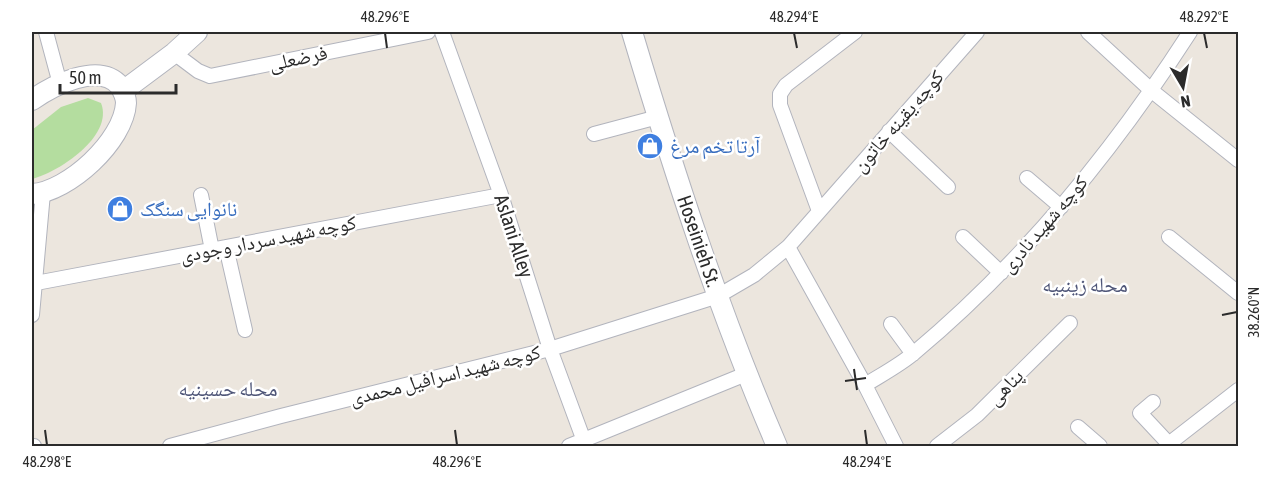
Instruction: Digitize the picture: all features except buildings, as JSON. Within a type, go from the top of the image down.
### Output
[{"type":"street","points":[[46,32],[60,84]]},
{"type":"street","points":[[123,91],[174,53],[197,32]]},
{"type":"street","name":"فرضعلی","points":[[174,53],[198,71],[210,76],[428,32]]},
{"type":"street","name":"Aslani Alley","points":[[442,32],[501,195],[550,349],[584,441]]},
{"type":"street","name":"Hoseinieh St.","points":[[632,32],[718,296],[746,374],[777,447]]},
{"type":"street","points":[[819,211],[780,105],[780,94],[786,85],[855,32]]},
{"type":"street","name":"کوچه یقینه خاتون","points":[[718,296],[754,275],[788,247],[977,32]]},
{"type":"street","points":[[1088,32],[1152,91],[1239,160]]},
{"type":"street","name":"کوچه شهید نادری","points":[[865,385],[913,354],[1001,273],[1061,207],[1152,91],[1190,32]]},
{"type":"street","points":[[32,100],[60,84],[85,76],[100,76],[113,80],[123,91],[126,103],[122,120],[112,138],[91,163],[67,182],[38,194],[36,283],[32,315]]},
{"type":"street","points":[[594,134],[658,117]]},
{"type":"street","points":[[889,131],[948,187]]},
{"type":"street","points":[[1027,178],[1061,207]]},
{"type":"street","points":[[201,195],[244,330]]},
{"type":"street","name":"کوچه شهید سردار وجودی","points":[[36,283],[501,195]]},
{"type":"street","points":[[963,237],[1001,273]]},
{"type":"street","points":[[1168,237],[1239,293]]},
{"type":"street","points":[[788,247],[865,385],[896,447]]},
{"type":"street","name":"کوچه شهید اسرافیل محمدی","points":[[170,447],[281,416],[550,349],[718,296]]},
{"type":"street","name":"پناهی","points":[[937,447],[977,415],[1070,323]]},
{"type":"street","points":[[891,324],[913,354]]},
{"type":"street","points":[[569,447],[746,374]]},
{"type":"street","points":[[1153,402],[1140,413],[1167,445],[1239,390]]},
{"type":"street","points":[[1078,427],[1100,447]]},
{"type":"green space","points":[[88,98],[101,103],[103,115],[100,128],[92,140],[69,161],[32,179],[32,130],[61,107]]},
{"type":"place","name":"آرتا تخم مرغ","points":[[650,146]]},
{"type":"place","name":"نانوایی سنگک","points":[[120,209]]},
{"type":"district","name":"محله زینبیه","points":[[1085,285]]},
{"type":"district","name":"محله حسینیه","points":[[228,389]]}]
